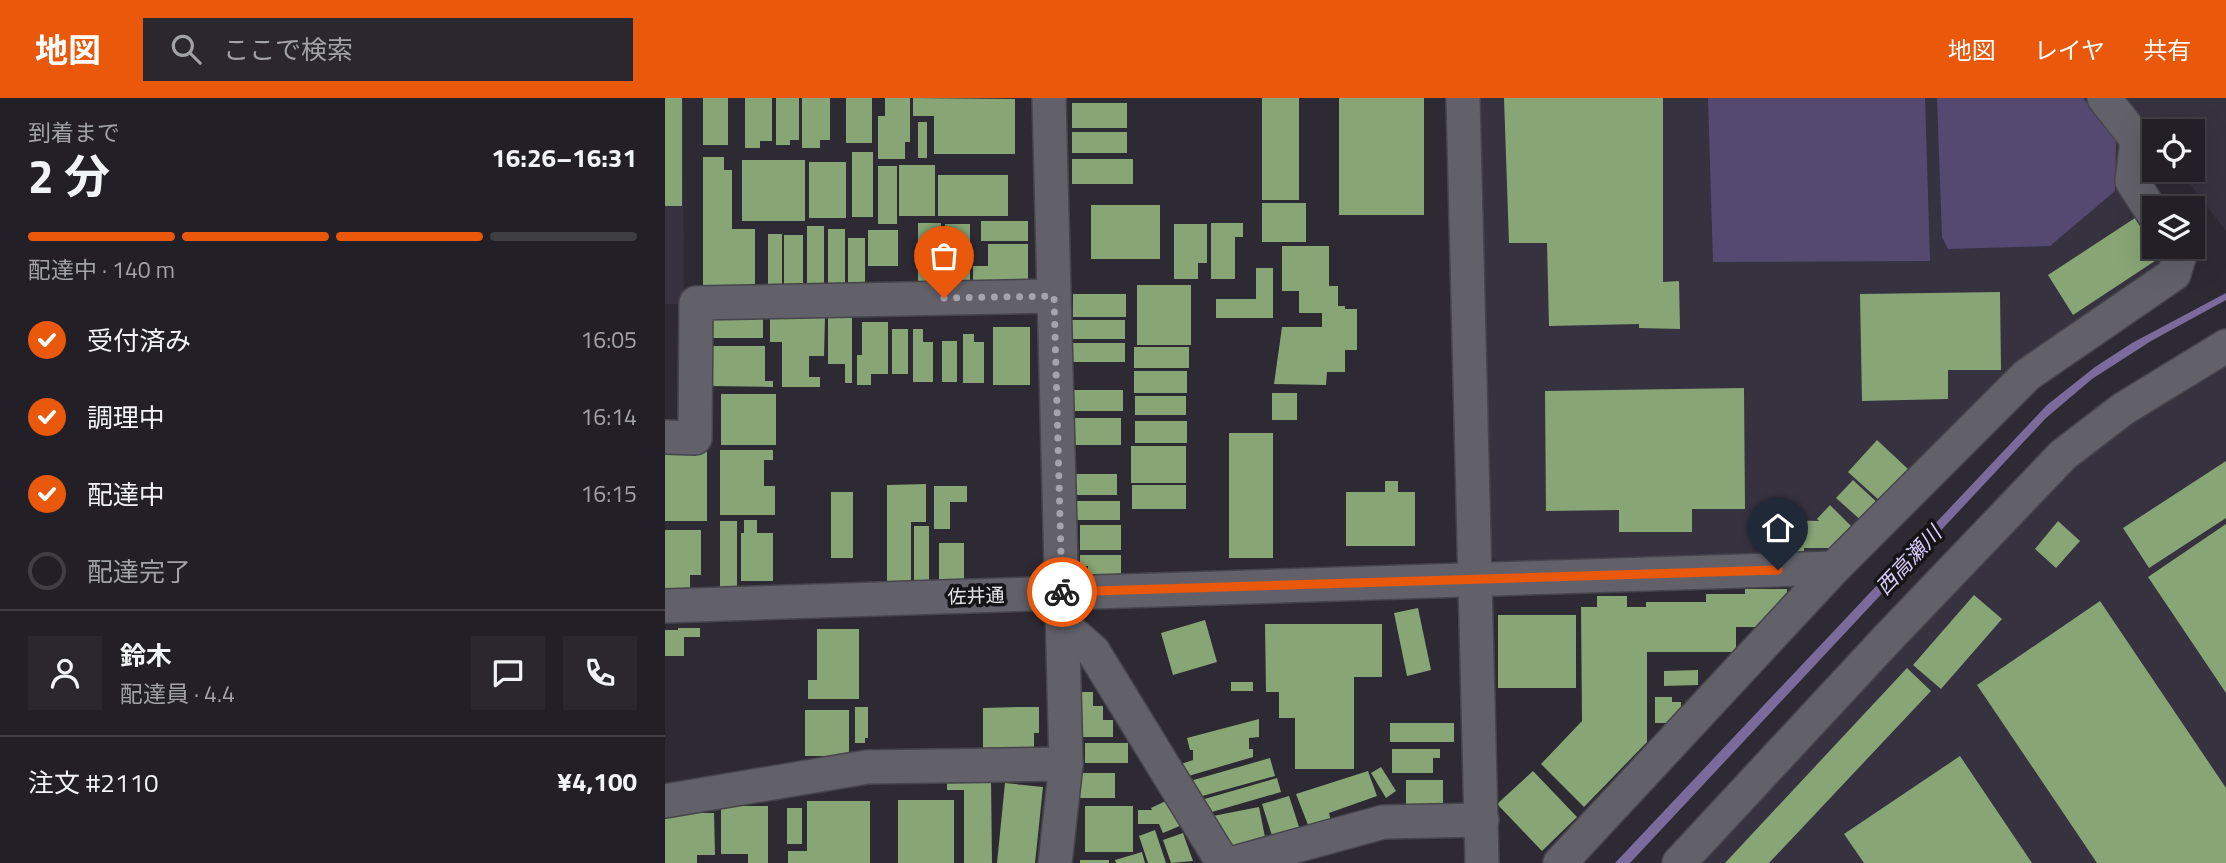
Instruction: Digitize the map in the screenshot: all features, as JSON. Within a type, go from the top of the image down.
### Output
[{"type":"street","points":[[1049,98],[1066,764],[1055,863]]},
{"type":"street","points":[[1463,98],[1482,863]]},
{"type":"street","points":[[2104,98],[2137,140],[2132,181],[2142,196]]},
{"type":"street","points":[[1560,863],[1833,568],[2027,375],[2174,274],[2178,259]]},
{"type":"street","points":[[665,437],[695,438],[696,303],[1054,296]]},
{"type":"street","points":[[1679,863],[1878,648],[2063,455],[2123,409],[2226,346]]},
{"type":"street","name":"佐井通","points":[[665,606],[1833,568]]},
{"type":"street","points":[[1063,625],[1093,651],[1223,863]]},
{"type":"street","points":[[665,801],[867,767],[1066,764]]},
{"type":"street","points":[[1234,863],[1383,822],[1482,820]]},
{"type":"shaded area","points":[[665,98],[683,98],[684,304],[665,304]]},
{"type":"shaded area","points":[[1474,98],[2084,98],[2121,143],[2117,185],[2142,226],[2142,259],[2162,259],[2165,271],[2075,322],[2003,378],[1822,557],[1498,562],[1484,549]]},
{"type":"shaded area","points":[[1708,98],[1925,98],[1930,261],[1713,262]]},
{"type":"shaded area","points":[[1937,98],[2083,98],[2116,139],[2115,191],[2050,246],[1948,249],[1942,237]]},
{"type":"shaded area","points":[[2120,98],[2226,98],[2226,231],[2205,204],[2205,196],[2199,196],[2188,182],[2205,182],[2205,119],[2142,119],[2142,125]]},
{"type":"shaded area","points":[[2226,360],[2226,863],[1696,863],[2044,481]]},
{"type":"water","name":"西高瀬川","points":[[2226,293],[2226,300],[2151,341],[2092,379],[2046,418],[1630,863],[1615,863],[2047,405],[2095,367],[2132,343]]},
{"type":"building","points":[[665,98],[682,98],[682,206],[665,206]]},
{"type":"building","points":[[703,98],[728,98],[728,145],[703,145]]},
{"type":"building","points":[[745,98],[772,98],[772,141],[760,141],[760,148],[745,148]]},
{"type":"building","points":[[776,98],[799,98],[799,140],[790,140],[790,145],[776,145]]},
{"type":"building","points":[[802,98],[830,98],[830,140],[820,140],[820,148],[802,148]]},
{"type":"building","points":[[846,98],[872,98],[872,143],[846,143]]},
{"type":"building","points":[[885,98],[910,98],[910,142],[905,142],[905,159],[878,159],[878,116],[885,116]]},
{"type":"building","points":[[913,98],[1015,99],[1015,154],[934,154],[934,116],[913,116]]},
{"type":"building","points":[[1262,98],[1299,98],[1299,200],[1262,200]]},
{"type":"building","points":[[1339,98],[1424,98],[1424,215],[1339,215]]},
{"type":"building","points":[[1504,98],[1663,98],[1663,282],[1679,281],[1680,329],[1639,328],[1639,324],[1549,326],[1547,243],[1509,243]]},
{"type":"building","points":[[1072,103],[1127,103],[1127,128],[1072,128]]},
{"type":"building","points":[[918,122],[927,122],[927,158],[918,158]]},
{"type":"building","points":[[1072,132],[1127,132],[1127,153],[1072,153]]},
{"type":"building","points":[[852,152],[873,152],[873,217],[852,217]]},
{"type":"building","points":[[703,157],[724,157],[724,170],[732,170],[732,229],[755,229],[755,288],[703,288]]},
{"type":"building","points":[[1072,159],[1133,159],[1133,184],[1072,184]]},
{"type":"building","points":[[742,160],[805,160],[805,221],[742,221]]},
{"type":"building","points":[[809,162],[846,162],[846,218],[809,218]]},
{"type":"building","points":[[899,165],[935,165],[935,216],[899,216]]},
{"type":"building","points":[[878,166],[897,166],[897,224],[878,224]]},
{"type":"building","points":[[938,175],[1008,175],[1008,216],[938,216]]},
{"type":"building","points":[[1262,203],[1306,203],[1306,242],[1262,242]]},
{"type":"building","points":[[1091,205],[1160,205],[1160,259],[1091,259]]},
{"type":"building","points":[[2135,218],[2142,228],[2142,259],[2158,259],[2073,315],[2048,275]]},
{"type":"building","points":[[981,221],[1028,221],[1028,241],[981,241]]},
{"type":"building","points":[[918,223],[941,223],[941,282],[930,282],[930,289],[918,289]]},
{"type":"building","points":[[1211,223],[1243,223],[1243,237],[1235,237],[1235,279],[1211,279]]},
{"type":"building","points":[[945,224],[970,224],[970,291],[945,291]]},
{"type":"building","points":[[1174,224],[1207,224],[1207,263],[1198,263],[1198,279],[1174,279]]},
{"type":"building","points":[[807,226],[824,226],[824,289],[807,289]]},
{"type":"building","points":[[828,229],[845,229],[845,288],[828,288]]},
{"type":"building","points":[[868,230],[898,230],[898,266],[868,266]]},
{"type":"building","points":[[768,234],[782,234],[782,293],[768,293]]},
{"type":"building","points":[[784,235],[803,235],[803,288],[784,288]]},
{"type":"building","points":[[848,238],[865,238],[865,288],[848,288]]},
{"type":"building","points":[[988,244],[1028,244],[1028,288],[973,288],[973,266],[988,266]]},
{"type":"building","points":[[1282,246],[1329,246],[1329,286],[1338,286],[1338,306],[1357,309],[1357,350],[1345,350],[1345,372],[1327,372],[1326,385],[1274,384],[1282,327],[1322,327],[1322,313],[1299,313],[1299,291],[1282,291]]},
{"type":"building","points":[[1256,268],[1273,268],[1273,318],[1216,318],[1216,299],[1256,299]]},
{"type":"building","points":[[1137,285],[1191,285],[1191,345],[1137,345]]},
{"type":"building","points":[[2000,292],[2001,370],[1948,370],[1948,399],[1862,401],[1860,294]]},
{"type":"building","points":[[1073,294],[1126,294],[1126,317],[1073,317]]},
{"type":"building","points":[[712,315],[763,315],[763,338],[712,338]]},
{"type":"building","points":[[828,316],[852,316],[852,383],[845,383],[845,364],[828,364]]},
{"type":"building","points":[[770,317],[825,317],[824,356],[809,356],[809,377],[820,377],[820,387],[782,387],[782,342],[770,342]]},
{"type":"building","points":[[1072,320],[1125,320],[1125,339],[1072,339]]},
{"type":"building","points":[[862,322],[888,322],[888,374],[871,374],[871,385],[857,385],[857,355],[862,355]]},
{"type":"building","points":[[993,327],[1030,327],[1030,385],[993,385]]},
{"type":"building","points":[[892,329],[908,329],[908,374],[892,374]]},
{"type":"building","points":[[913,329],[923,329],[923,342],[933,342],[933,382],[913,382]]},
{"type":"building","points":[[963,334],[974,334],[974,342],[984,342],[984,383],[963,383]]},
{"type":"building","points":[[942,341],[957,341],[957,382],[942,382]]},
{"type":"building","points":[[1073,343],[1125,343],[1125,362],[1073,362]]},
{"type":"building","points":[[708,346],[765,346],[765,381],[773,381],[773,387],[708,386]]},
{"type":"building","points":[[1134,347],[1189,347],[1189,368],[1134,368]]},
{"type":"building","points":[[1134,371],[1187,371],[1187,393],[1134,393]]},
{"type":"building","points":[[1744,388],[1745,509],[1692,509],[1692,532],[1619,532],[1619,510],[1546,511],[1545,391]]},
{"type":"building","points":[[1074,390],[1123,390],[1123,411],[1074,411]]},
{"type":"building","points":[[1272,393],[1297,393],[1297,420],[1272,420]]},
{"type":"building","points":[[721,394],[776,394],[776,445],[721,445]]},
{"type":"building","points":[[1135,396],[1186,396],[1186,415],[1135,415]]},
{"type":"building","points":[[1075,418],[1121,418],[1121,445],[1075,445]]},
{"type":"building","points":[[1135,421],[1187,421],[1187,443],[1135,443]]},
{"type":"building","points":[[1229,433],[1273,433],[1273,558],[1229,558]]},
{"type":"building","points":[[1877,440],[1908,469],[1880,501],[1848,472]]},
{"type":"building","points":[[1131,446],[1186,446],[1186,483],[1131,483]]},
{"type":"building","points":[[665,450],[707,450],[707,521],[665,521]]},
{"type":"building","points":[[720,450],[773,450],[773,460],[764,460],[764,486],[775,486],[775,515],[720,515]]},
{"type":"building","points":[[2226,461],[2226,518],[2149,568],[2123,528]]},
{"type":"building","points":[[1075,474],[1117,474],[1117,495],[1075,495]]},
{"type":"building","points":[[1853,480],[1880,505],[1864,523],[1836,498]]},
{"type":"building","points":[[1385,481],[1398,481],[1398,492],[1415,492],[1415,546],[1346,546],[1346,492],[1385,492]]},
{"type":"building","points":[[926,484],[926,522],[911,522],[911,583],[887,583],[887,485]]},
{"type":"building","points":[[1132,485],[1186,485],[1186,509],[1132,509]]},
{"type":"building","points":[[934,486],[967,486],[967,502],[950,502],[950,529],[934,529]]},
{"type":"building","points":[[831,492],[853,492],[853,558],[831,558]]},
{"type":"building","points":[[1075,501],[1120,501],[1120,520],[1075,520]]},
{"type":"building","points":[[1830,505],[1856,531],[1842,544],[1830,548],[1804,548],[1804,553],[1782,553],[1782,520],[1819,521],[1817,519]]},
{"type":"building","points":[[744,520],[757,520],[757,533],[773,533],[773,581],[741,581],[741,533],[744,533]]},
{"type":"building","points":[[720,521],[737,521],[737,587],[720,587]]},
{"type":"building","points":[[2058,521],[2080,541],[2056,568],[2035,549]]},
{"type":"building","points":[[2226,524],[2226,693],[2148,577]]},
{"type":"building","points":[[1080,525],[1121,525],[1121,550],[1080,550]]},
{"type":"building","points":[[914,526],[929,526],[929,581],[914,581]]},
{"type":"building","points":[[665,530],[701,530],[701,575],[690,575],[690,592],[665,592]]},
{"type":"building","points":[[939,543],[964,543],[964,580],[939,580]]},
{"type":"building","points":[[1080,555],[1121,555],[1121,575],[1088,575],[1088,566],[1080,566]]},
{"type":"building","points":[[1745,589],[1787,589],[1787,603],[1763,627],[1736,627],[1736,652],[1647,652],[1647,742],[1584,807],[1541,764],[1582,721],[1581,607],[1597,607],[1597,596],[1627,596],[1627,607],[1646,607],[1646,602],[1706,602],[1706,594],[1745,594]]},
{"type":"building","points":[[1974,595],[2002,619],[1941,689],[1913,665]]},
{"type":"building","points":[[2100,601],[2226,788],[2226,863],[2097,863],[1977,685]]},
{"type":"building","points":[[1418,608],[1431,670],[1407,676],[1394,613]]},
{"type":"building","points":[[1498,615],[1576,615],[1576,688],[1498,688]]},
{"type":"building","points":[[1205,620],[1217,662],[1173,675],[1161,633]]},
{"type":"building","points":[[1265,624],[1382,624],[1382,677],[1354,677],[1354,769],[1295,769],[1295,718],[1279,718],[1279,692],[1266,692]]},
{"type":"building","points":[[700,628],[700,637],[684,637],[684,656],[665,656],[665,630]]},
{"type":"building","points":[[817,629],[859,629],[859,699],[808,699],[808,680],[817,680]]},
{"type":"building","points":[[1907,668],[1931,691],[1769,863],[1725,863]]},
{"type":"building","points":[[1698,670],[1698,685],[1664,686],[1664,671]]},
{"type":"building","points":[[1231,682],[1253,682],[1253,691],[1231,691]]},
{"type":"building","points":[[1080,692],[1093,692],[1093,706],[1103,706],[1103,720],[1113,720],[1113,737],[1080,737]]},
{"type":"building","points":[[1655,697],[1672,697],[1672,702],[1681,702],[1681,718],[1672,723],[1655,723]]},
{"type":"building","points":[[855,707],[868,707],[868,738],[865,738],[865,743],[855,743]]},
{"type":"building","points":[[1039,707],[1039,733],[1034,733],[1034,752],[983,752],[983,708]]},
{"type":"building","points":[[805,710],[849,710],[849,756],[805,756]]},
{"type":"building","points":[[1259,719],[1259,737],[1249,738],[1249,749],[1253,749],[1253,757],[1185,777],[1181,764],[1193,760],[1193,750],[1190,750],[1187,738]]},
{"type":"building","points":[[1390,723],[1454,723],[1454,742],[1390,742]]},
{"type":"building","points":[[1085,743],[1128,743],[1128,763],[1085,763]]},
{"type":"building","points":[[1392,749],[1440,749],[1440,758],[1433,758],[1433,773],[1392,773]]},
{"type":"building","points":[[1960,756],[2032,863],[1864,863],[1844,834]]},
{"type":"building","points":[[1270,758],[1275,776],[1195,798],[1190,781]]},
{"type":"building","points":[[1381,767],[1396,791],[1386,798],[1371,773]]},
{"type":"building","points":[[1368,771],[1377,796],[1329,813],[1331,822],[1310,830],[1296,794]]},
{"type":"building","points":[[1533,771],[1577,817],[1542,851],[1497,804]]},
{"type":"building","points":[[1080,773],[1115,773],[1115,798],[1080,798]]},
{"type":"building","points":[[1277,778],[1281,792],[1205,814],[1201,800]]},
{"type":"building","points":[[991,779],[992,863],[964,863],[964,790],[947,790],[947,780]]},
{"type":"building","points":[[1406,780],[1443,780],[1443,810],[1406,810]]},
{"type":"building","points":[[1005,783],[1043,787],[1035,863],[997,863]]},
{"type":"building","points":[[1289,796],[1301,833],[1274,842],[1262,804]]},
{"type":"building","points":[[1170,799],[1182,825],[1163,833],[1159,824],[1138,824],[1138,810],[1152,810],[1151,808]]},
{"type":"building","points":[[898,800],[954,800],[954,863],[898,863]]},
{"type":"building","points":[[807,801],[870,801],[870,863],[788,863],[788,851],[807,851]]},
{"type":"building","points":[[721,806],[768,806],[768,863],[748,863],[748,854],[721,854]]},
{"type":"building","points":[[1085,806],[1133,806],[1133,852],[1085,852]]},
{"type":"building","points":[[1259,807],[1266,842],[1220,851],[1213,816]]},
{"type":"building","points":[[787,808],[802,808],[802,844],[787,844]]},
{"type":"building","points":[[665,813],[714,813],[715,855],[697,855],[697,863],[665,863]]},
{"type":"building","points":[[1155,830],[1166,863],[1148,863],[1139,836]]},
{"type":"building","points":[[1183,833],[1193,861],[1171,863],[1163,840]]},
{"type":"building","points":[[1142,852],[1145,863],[1116,863],[1115,860]]},
{"type":"building","points":[[1080,860],[1109,860],[1109,863],[1080,863]]},
{"type":"way so far","points":[[944,298],[1054,296],[1062,592]]},
{"type":"route","points":[[1062,592],[1778,570]]}]
